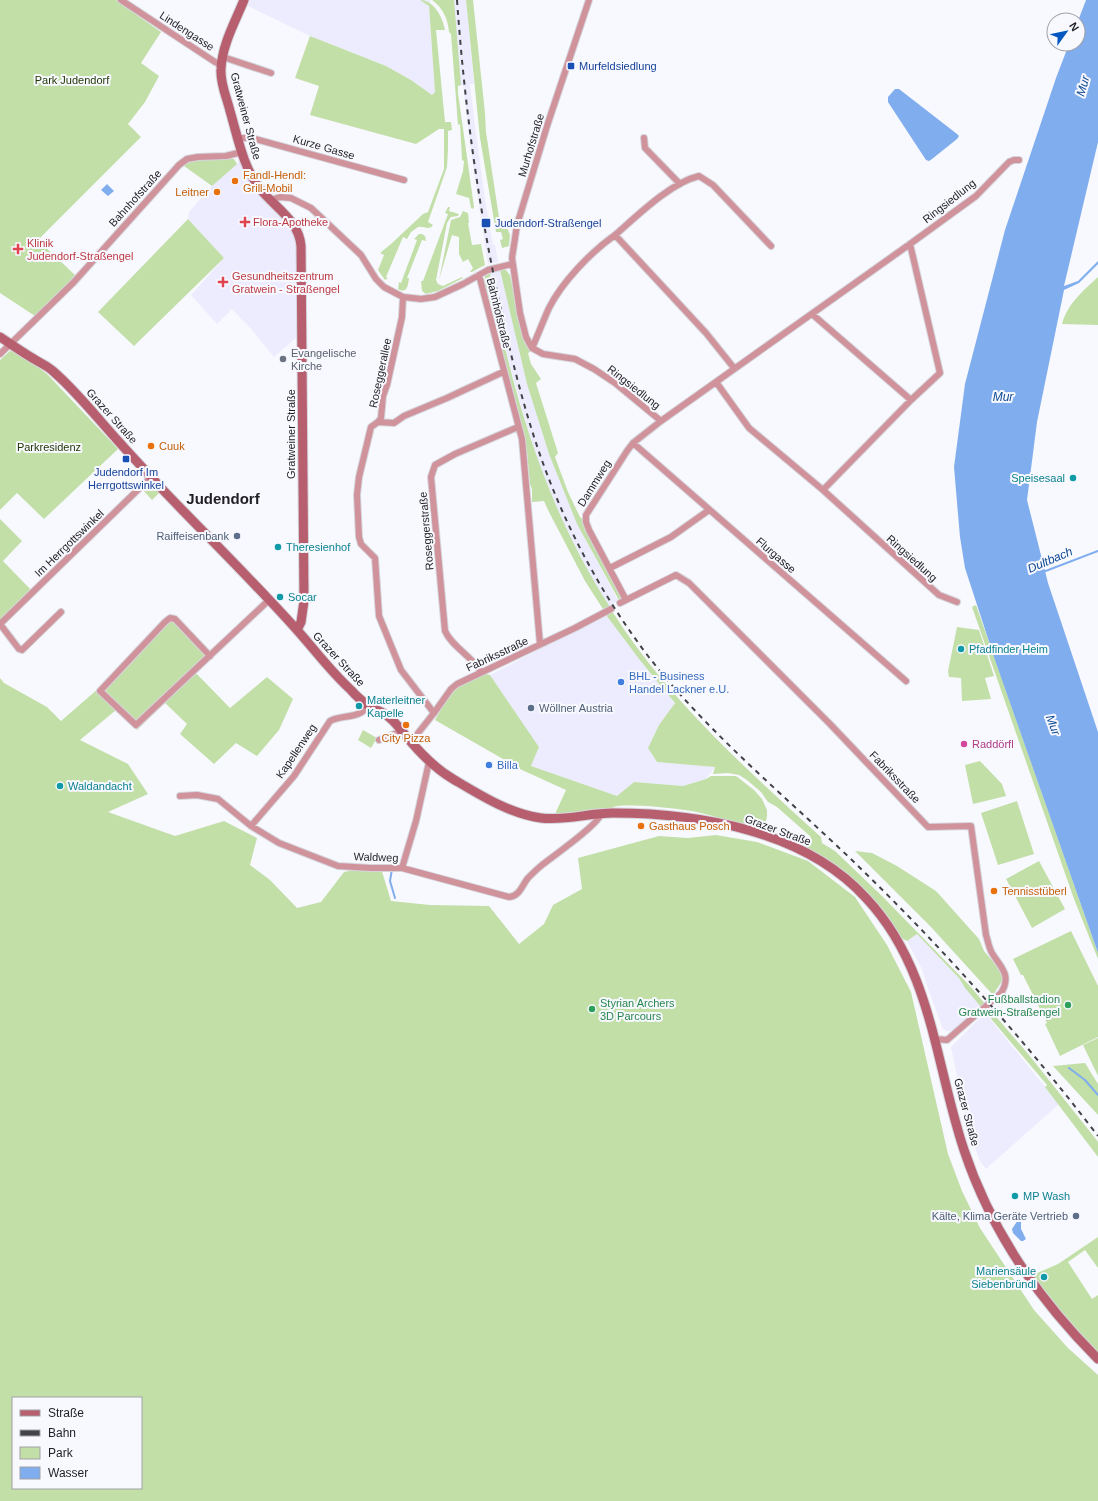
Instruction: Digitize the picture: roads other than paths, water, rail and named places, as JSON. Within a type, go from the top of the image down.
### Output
[{"type":"main road","name":"Gratweiner Straße","points":[[244,0],[227,42],[222,61],[223,85],[242,152],[253,179],[270,200],[293,224],[299,235],[302,246],[304,601],[301,622],[297,630]]},
{"type":"main road","name":"Grazer Straße","points":[[0,337],[51,369],[87,405],[151,477],[297,630],[341,681],[368,705],[392,718],[429,762],[447,775],[504,806],[538,818],[553,819],[600,814],[676,816],[717,823],[762,835],[802,850],[838,872],[862,893],[878,911],[894,934],[904,951],[919,985],[935,1039],[960,1138],[972,1173],[990,1214],[1007,1245],[1030,1280],[1059,1317],[1098,1359]]},
{"type":"street","name":"Lindengasse","points":[[121,0],[208,58],[271,73]]},
{"type":"street","name":"Murhofstraße","points":[[512,264],[512,253],[527,192],[581,20],[589,0]]},
{"type":"street","name":"Kurze Gasse","points":[[238,138],[252,138],[404,180]]},
{"type":"street","points":[[644,138],[645,148],[680,184]]},
{"type":"street","name":"Bahnhofstraße","points":[[11,343],[73,283],[179,165],[187,159],[226,156],[242,152]]},
{"type":"street","name":"Ringsiedlung","points":[[532,348],[543,354],[572,358],[590,367],[615,383],[661,421],[976,196],[1009,162],[1019,160]]},
{"type":"street","points":[[532,348],[549,308],[561,290],[599,247],[644,210],[689,178],[699,176],[712,185],[771,246]]},
{"type":"street","name":"Bahnhofstraße","points":[[270,200],[280,197],[291,198],[312,208],[362,255],[376,279],[384,288],[403,297],[421,299],[435,297],[456,288],[479,275],[503,372],[522,439],[540,644]]},
{"type":"street","points":[[615,235],[706,332],[734,368]]},
{"type":"street","points":[[823,490],[911,400],[940,373],[910,244]]},
{"type":"street","points":[[479,275],[488,270],[512,264],[523,328],[532,348]]},
{"type":"street","name":"Roseggerallee","points":[[403,297],[402,317],[387,385],[383,396],[381,418],[371,427],[359,477],[357,495],[358,537],[361,544],[375,558],[379,616],[401,670],[434,713]]},
{"type":"street","points":[[812,314],[911,400]]},
{"type":"street","points":[[0,354],[11,343]]},
{"type":"street","points":[[378,422],[394,424],[404,416],[503,372]]},
{"type":"street","name":"Ringsiedlung","points":[[716,382],[749,428],[823,490],[939,595],[957,602]]},
{"type":"street","name":"Dammweg","points":[[623,602],[610,568],[588,526],[586,515],[609,477],[633,443],[661,421]]},
{"type":"street","name":"Roseggerstraße","points":[[481,672],[478,665],[448,637],[445,631],[431,476],[435,465],[455,454],[518,427]]},
{"type":"street","name":"Flurgasse","points":[[633,443],[906,681]]},
{"type":"street","name":"Im Herrgottswinkel","points":[[61,612],[22,650],[0,624],[151,477]]},
{"type":"street","points":[[610,568],[671,538],[709,510]]},
{"type":"street","name":"Fabriksstraße","points":[[623,602],[676,575],[689,583],[834,729],[928,827],[972,826],[986,935],[991,952],[1007,977],[1006,986],[1001,993],[947,1040],[935,1039]]},
{"type":"street","points":[[210,656],[175,619],[170,618],[100,691],[136,725],[210,656],[269,600]]},
{"type":"street","name":"Fabriksstraße","points":[[411,742],[456,684],[611,609]]},
{"type":"street","name":"Kapellenweg","points":[[251,826],[294,776],[330,720],[337,717],[359,714],[363,712],[368,705]]},
{"type":"street","points":[[379,740],[402,731]]},
{"type":"street","points":[[402,868],[416,821],[429,762]]},
{"type":"street","name":"Waldweg","points":[[180,796],[197,795],[218,799],[251,826],[279,843],[338,866],[392,869],[402,868],[509,897],[518,893],[527,879],[590,826],[600,817],[600,814]]},
{"type":"water","name":"Mur","points":[[1086,0],[1098,0],[1098,142],[1064,286],[1078,281],[1098,261],[1098,264],[1079,283],[1064,290],[1037,422],[1027,500],[1048,583],[1098,732],[1098,953],[995,660],[965,568],[960,537],[954,467],[965,384],[1005,230],[1066,52],[1086,52],[1086,12],[1081,12]]},
{"type":"water","points":[[895,89],[899,89],[957,134],[959,136],[957,139],[932,159],[929,161],[926,160],[888,102],[888,97]]},
{"type":"water","points":[[107,184],[114,191],[108,196],[101,190]]},
{"type":"water","points":[[1018,1220],[1021,1222],[1021,1229],[1026,1239],[1023,1241],[1021,1241],[1013,1233],[1012,1229]]},
{"type":"waterway","name":"Dultbach","points":[[1043,572],[1098,551]]},
{"type":"waterway","points":[[392,869],[390,881],[395,898]]},
{"type":"waterway","points":[[1069,1068],[1085,1080],[1098,1095]]},
{"type":"railway","points":[[457,0],[463,74],[472,148],[490,259],[507,339],[524,403],[544,466],[576,541],[589,565],[632,634],[671,684],[747,763],[854,862],[919,927],[981,994],[1041,1064],[1098,1136]]},
{"type":"place","name":"Murfeldsiedlung","points":[[571,66]]},
{"type":"place","name":"Fandl-Hendl: Grill-Mobil","points":[[235,181]]},
{"type":"place","name":"Leitner","points":[[217,192]]},
{"type":"place","name":"Flora-Apotheke","points":[[245,222]]},
{"type":"place","name":"Judendorf-Straßengel","points":[[486,223]]},
{"type":"place","name":"Klinik Judendorf-Straßengel","points":[[18,249]]},
{"type":"place","name":"Gesundheitszentrum Gratwein - Straßengel","points":[[223,282]]},
{"type":"place","name":"Evangelische Kirche","points":[[283,359]]},
{"type":"place","name":"Cuuk","points":[[151,446]]},
{"type":"place","name":"Judendorf Im Herrgottswinkel","points":[[126,459]]},
{"type":"place","name":"Speisesaal","points":[[1073,478]]},
{"type":"place","name":"Raiffeisenbank","points":[[237,536]]},
{"type":"place","name":"Theresienhof","points":[[278,547]]},
{"type":"place","name":"Socar","points":[[280,597]]},
{"type":"place","name":"Pfadfinder Heim","points":[[961,649]]},
{"type":"place","name":"BHL - Business Handel Lackner e.U.","points":[[621,682]]},
{"type":"place","name":"Materleitner Kapelle","points":[[359,706]]},
{"type":"place","name":"Wöllner Austria","points":[[531,708]]},
{"type":"place","name":"City Pizza","points":[[406,725]]},
{"type":"place","name":"Raddörfl","points":[[964,744]]},
{"type":"place","name":"Billa","points":[[489,765]]},
{"type":"place","name":"Waldandacht","points":[[60,786]]},
{"type":"place","name":"Gasthaus Posch","points":[[641,826]]},
{"type":"place","name":"Tennisstüberl","points":[[994,891]]},
{"type":"place","name":"Fußballstadion Gratwein-Straßengel","points":[[1068,1005]]},
{"type":"place","name":"Styrian Archers 3D Parcours","points":[[592,1009]]},
{"type":"place","name":"MP Wash","points":[[1015,1196]]},
{"type":"place","name":"Kälte, Klima Geräte Vertrieb","points":[[1076,1216]]},
{"type":"place","name":"Mariensäule Siebenbründl","points":[[1044,1277]]},
{"type":"district","name":"Judendorf","points":[[223,498]]},
{"type":"park label","name":"Park Judendorf","points":[[72,80]]},
{"type":"park label","name":"Parkresidenz","points":[[49,447]]}]
